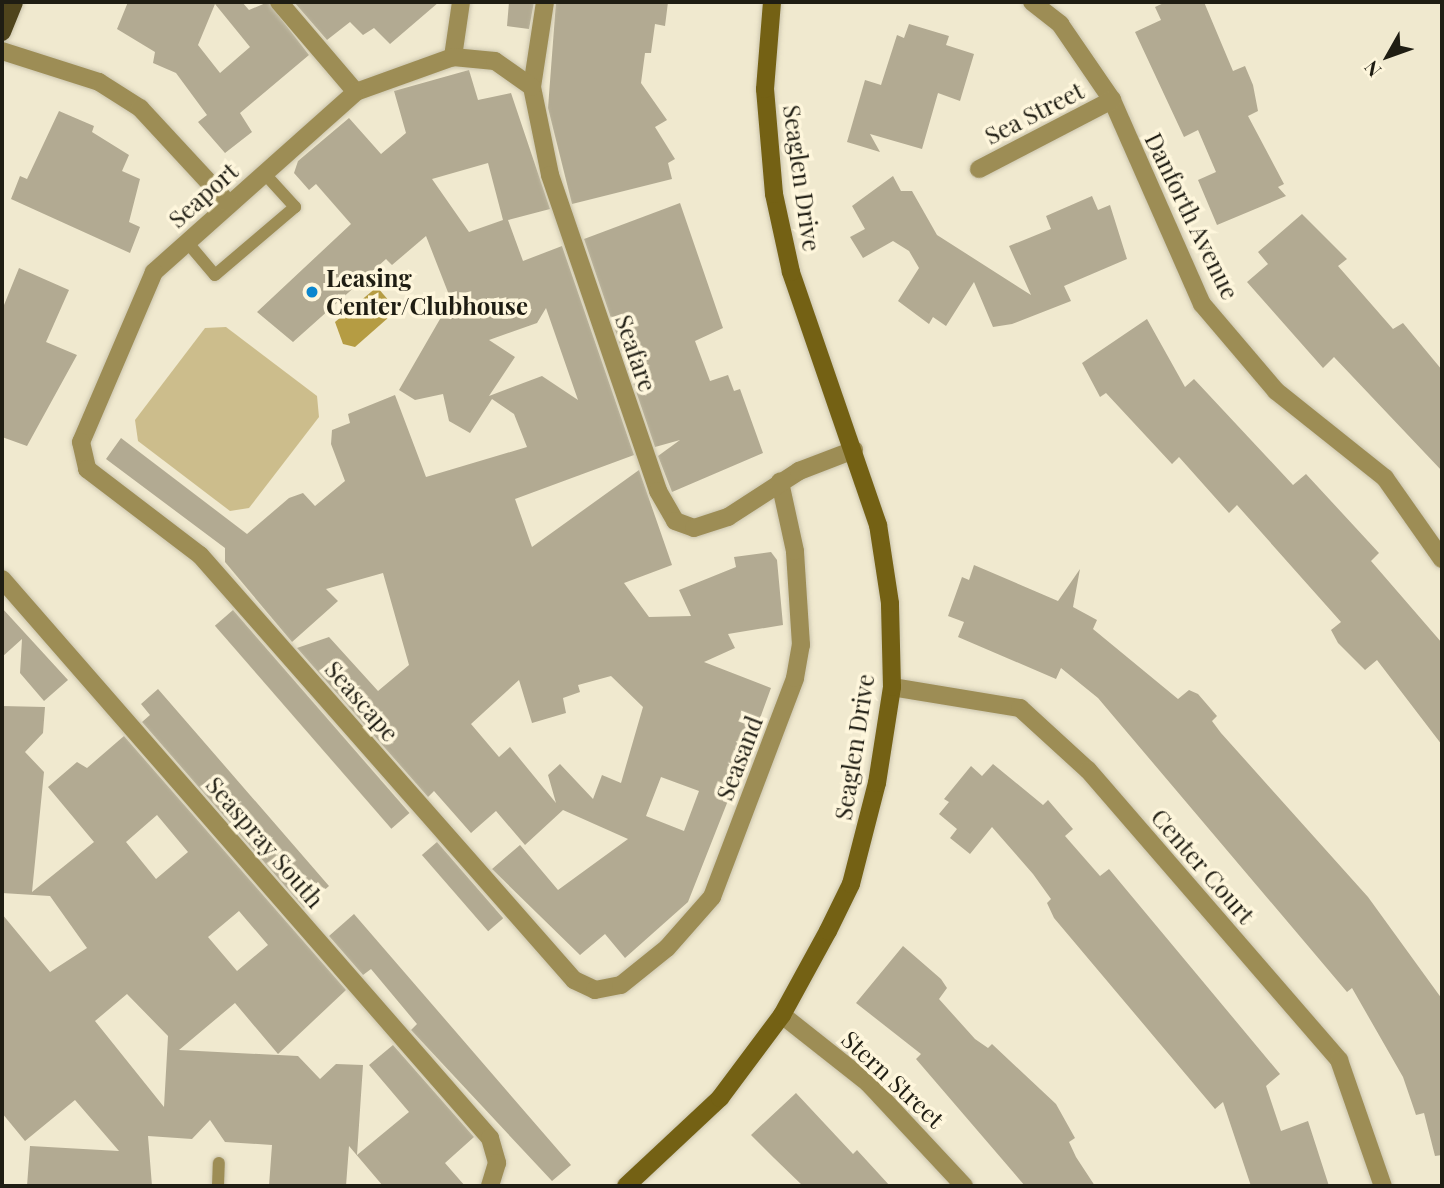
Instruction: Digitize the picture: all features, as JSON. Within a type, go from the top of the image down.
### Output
[{"type":"main road","points":[[2,32],[15,2]]},
{"type":"street","points":[[279,2],[356,92]]},
{"type":"street","points":[[453,57],[461,2]]},
{"type":"street","name":"Seafare","points":[[545,2],[532,88],[555,188],[658,491],[676,522],[694,528],[728,517],[780,482],[854,450]]},
{"type":"street","name":"Seaglen Drive","points":[[626,1186],[720,1098],[782,1015],[851,884],[877,783],[892,687],[890,603],[878,525],[791,272],[774,194],[765,89],[772,2]]},
{"type":"street","name":"Danforth Avenue","points":[[1032,2],[1060,24],[1112,100],[1202,303],[1276,391],[1385,478],[1442,559]]},
{"type":"street","points":[[2,51],[99,82],[140,108],[229,204]]},
{"type":"street","name":"Seaport","points":[[82,456],[145,285],[187,242],[356,92],[453,57],[495,61],[532,88]]},
{"type":"street","name":"Sea Street","points":[[979,169],[1112,100]]},
{"type":"street","name":"Seascape","points":[[82,456],[87,469],[200,555],[574,980],[595,990]]},
{"type":"street","name":"Seasand","points":[[595,990],[621,985],[649,963],[712,897],[796,678],[801,645],[795,551],[780,482]]},
{"type":"street","name":"Seaspray South","points":[[2,579],[490,1138],[497,1163],[490,1186]]},
{"type":"street","name":"Center Court","points":[[892,687],[1020,708],[1088,770],[1339,1060],[1382,1186]]},
{"type":"street","name":"Stern Street","points":[[782,1015],[868,1083],[964,1186]]},
{"type":"lane","points":[[187,242],[215,275],[295,207],[264,173]]},
{"type":"lane","points":[[218,1186],[219,1163]]},
{"type":"shaded area","points":[[377,287],[397,310],[355,347],[343,344],[335,322]]},
{"type":"shaded area","points":[[226,327],[317,396],[319,417],[249,508],[230,511],[138,441],[135,420],[205,328]]},
{"type":"building","points":[[128,2],[242,2],[249,10],[268,2],[309,55],[240,113],[252,132],[225,153],[198,122],[207,115],[176,73],[153,63],[155,52],[117,29]],"holes":[[[215,4],[250,47],[220,73],[198,45]]]},
{"type":"building","points":[[294,2],[439,2],[390,44],[374,28],[363,35],[350,22],[327,40]]},
{"type":"building","points":[[509,2],[534,2],[529,29],[507,26]]},
{"type":"building","points":[[556,2],[668,2],[665,26],[655,24],[651,53],[645,53],[641,83],[667,120],[655,127],[675,159],[668,163],[672,179],[572,204],[548,108]]},
{"type":"building","points":[[1166,2],[1204,2],[1233,71],[1245,66],[1253,85],[1258,111],[1248,116],[1284,184],[1278,187],[1286,196],[1217,225],[1198,180],[1216,172],[1198,130],[1184,137],[1135,32],[1161,20],[1155,7]]},
{"type":"building","points":[[909,24],[949,36],[946,45],[974,54],[960,101],[938,93],[922,149],[870,134],[880,152],[847,142],[865,80],[881,85],[897,35],[904,38]]},
{"type":"building","points":[[469,70],[478,100],[511,93],[550,209],[508,220],[523,261],[562,246],[634,455],[515,499],[532,547],[639,470],[672,565],[624,583],[649,617],[691,616],[679,590],[736,567],[734,557],[771,552],[777,560],[783,625],[728,634],[735,648],[704,662],[771,688],[755,732],[688,902],[625,958],[605,934],[580,955],[492,869],[520,845],[558,890],[628,839],[563,810],[525,845],[496,811],[471,833],[434,791],[428,797],[297,648],[329,637],[378,691],[409,665],[383,573],[326,589],[338,601],[292,642],[225,562],[225,548],[106,459],[121,438],[247,534],[289,498],[303,493],[315,506],[345,481],[331,444],[332,430],[350,423],[348,414],[395,395],[426,477],[527,447],[514,414],[492,399],[470,433],[449,421],[443,394],[415,400],[399,390],[451,300],[426,236],[392,265],[386,259],[293,342],[257,312],[351,224],[316,184],[309,190],[294,173],[298,161],[349,118],[381,154],[406,133],[394,91]],"holes":[[[488,163],[503,220],[469,232],[432,179]],[[546,308],[578,400],[542,376],[489,396],[515,357],[489,340],[537,323]],[[611,676],[643,707],[621,783],[602,775],[593,799],[560,764],[548,775],[556,803],[510,747],[499,757],[471,724],[519,680],[532,723],[566,713],[563,698],[580,692],[578,685]],[[661,777],[699,791],[684,831],[646,816]]]},
{"type":"building","points":[[59,111],[94,126],[92,132],[129,155],[122,171],[140,179],[129,222],[140,227],[130,253],[11,199],[20,176],[27,179]]},
{"type":"building","points":[[893,176],[901,191],[912,191],[937,235],[1031,295],[1009,246],[1051,229],[1046,216],[1092,196],[1098,210],[1110,205],[1127,259],[1064,286],[1071,301],[1012,324],[993,327],[974,282],[946,326],[933,317],[929,324],[898,301],[919,268],[909,251],[893,241],[863,258],[850,237],[865,229],[852,206]]},
{"type":"building","points":[[680,203],[723,328],[695,341],[710,381],[728,375],[734,391],[740,389],[763,453],[672,492],[658,456],[680,440],[655,447],[584,239]]},
{"type":"building","points":[[1302,214],[1347,259],[1338,266],[1393,329],[1403,323],[1442,370],[1442,471],[1334,357],[1323,368],[1247,282],[1268,264],[1258,252]]},
{"type":"building","points":[[19,268],[69,290],[46,342],[77,355],[27,446],[2,437],[2,310]]},
{"type":"building","points":[[1147,319],[1185,387],[1194,379],[1293,485],[1306,474],[1379,553],[1371,561],[1442,643],[1442,745],[1377,660],[1365,670],[1338,643],[1331,630],[1341,622],[1237,505],[1229,513],[1179,457],[1172,464],[1106,393],[1100,397],[1082,363]]},
{"type":"building","points":[[974,565],[1058,601],[1080,569],[1073,607],[1097,620],[1093,629],[1178,699],[1189,690],[1198,694],[1217,716],[1212,721],[1221,733],[1368,897],[1442,999],[1442,1155],[1435,1156],[1424,1113],[1416,1115],[1403,1077],[1352,988],[1347,992],[1098,698],[1061,668],[1056,679],[958,637],[964,622],[948,616],[962,577],[969,580]]},
{"type":"building","points":[[2,608],[68,680],[44,701],[20,673],[22,639],[2,657]]},
{"type":"building","points":[[233,610],[409,813],[391,829],[215,626]]},
{"type":"building","points":[[158,689],[329,886],[304,908],[142,722],[150,715],[141,704]]},
{"type":"building","points":[[2,706],[45,707],[43,733],[25,752],[44,772],[32,892],[94,842],[48,787],[77,762],[87,768],[124,736],[346,990],[278,1054],[235,1003],[179,1050],[298,1056],[320,1079],[336,1064],[363,1065],[357,1155],[409,1112],[369,1065],[393,1045],[474,1137],[445,1163],[465,1186],[383,1186],[349,1146],[346,1186],[269,1186],[272,1145],[225,1142],[210,1120],[192,1139],[148,1136],[152,1186],[27,1186],[30,1146],[119,1151],[75,1100],[25,1141],[2,1113],[2,914],[50,972],[87,948],[50,896],[2,893]],"holes":[[[157,815],[188,852],[156,879],[126,842]],[[239,911],[268,945],[237,971],[208,937]],[[127,994],[168,1036],[164,1107],[95,1021]]]},
{"type":"building","points":[[993,764],[1043,805],[1048,800],[1073,829],[1065,836],[1100,876],[1109,869],[1280,1074],[1266,1086],[1281,1131],[1308,1121],[1329,1186],[1251,1186],[1223,1102],[1215,1109],[1054,918],[1047,903],[1051,899],[1033,874],[992,827],[970,854],[950,838],[957,829],[939,814],[949,802],[944,799],[971,766],[982,776]]},
{"type":"building","points":[[437,842],[503,918],[488,931],[422,855]]},
{"type":"building","points":[[354,914],[571,1165],[552,1181],[411,1030],[417,1024],[371,969],[363,975],[329,936]]},
{"type":"building","points":[[903,946],[941,979],[947,988],[939,999],[975,1039],[988,1048],[992,1044],[1056,1104],[1075,1138],[1069,1142],[1076,1157],[1095,1186],[1025,1186],[916,1059],[921,1054],[856,1003]]},
{"type":"building","points":[[796,1093],[853,1154],[857,1150],[890,1186],[803,1186],[774,1158],[751,1135]]},
{"type":"place","name":"Leasing Center/Clubhouse","points":[[312,292]]}]
